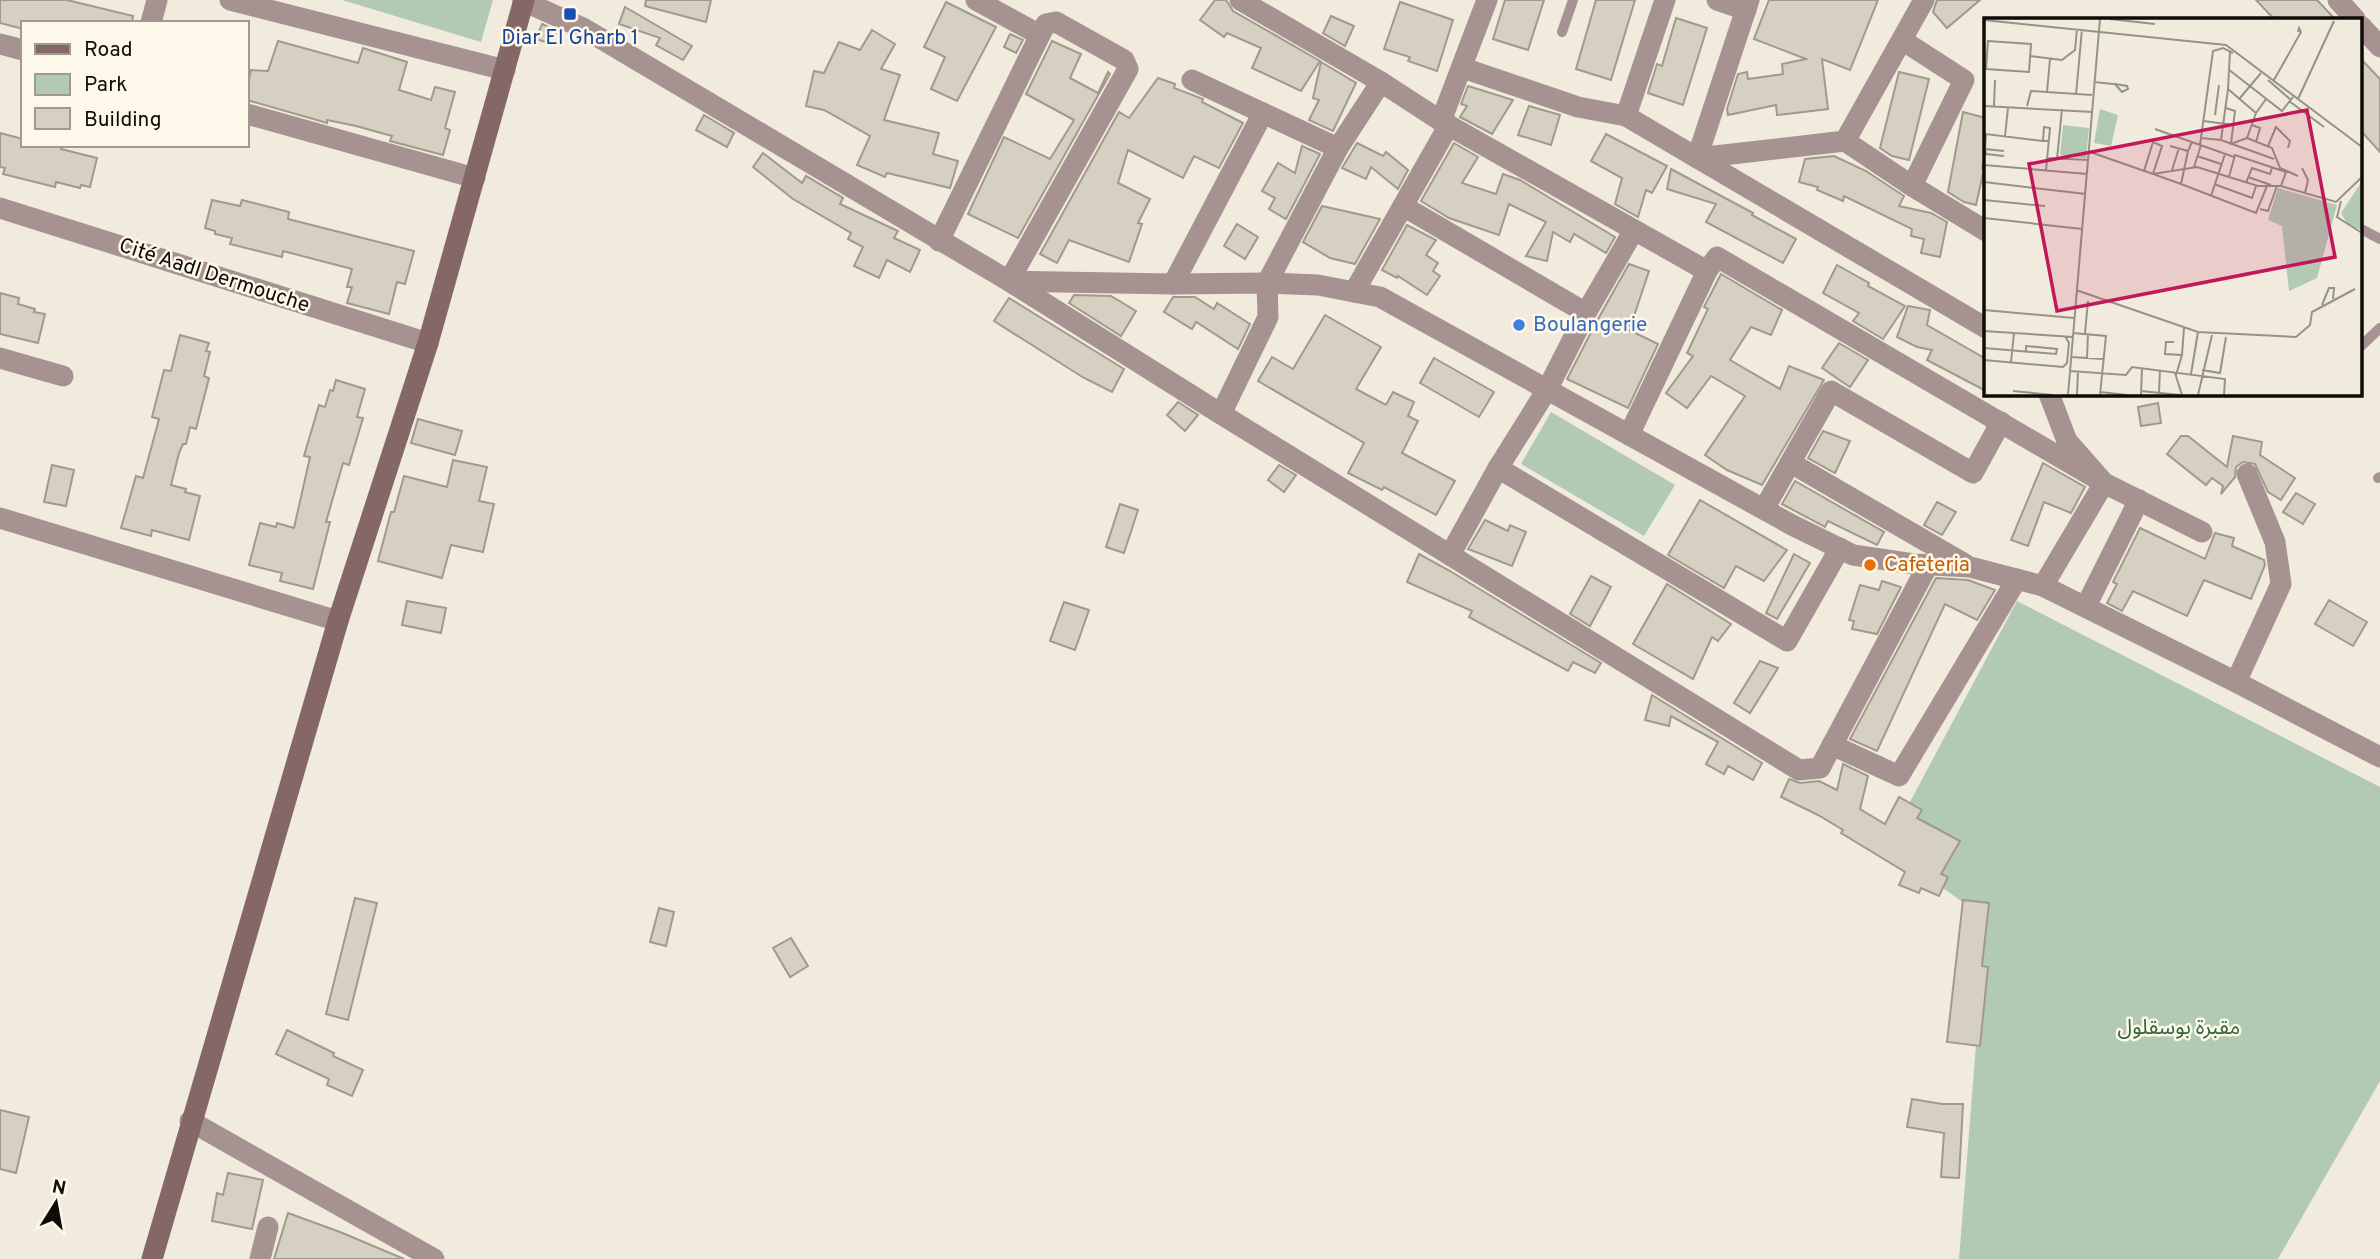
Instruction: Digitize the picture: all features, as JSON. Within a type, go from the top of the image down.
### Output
[{"type":"main road","points":[[152,1259],[190,1121],[338,621],[428,343],[524,0]]},
{"type":"street","points":[[152,21],[157,0]]},
{"type":"street","points":[[524,0],[583,28],[1009,281],[1799,770],[1820,768],[1928,565]]},
{"type":"street","points":[[976,0],[1040,35]]},
{"type":"street","points":[[1240,0],[1381,82],[1445,123],[1707,271]]},
{"type":"street","points":[[1354,292],[1403,206],[1445,123],[1487,0]]},
{"type":"street","points":[[1626,116],[1665,0]]},
{"type":"street","points":[[1697,158],[1747,5],[1717,0]]},
{"type":"street","points":[[1845,141],[1924,0]]},
{"type":"street","points":[[2338,0],[2354,18]]},
{"type":"street","points":[[239,1],[505,70]]},
{"type":"street","points":[[939,241],[1046,24],[1056,23],[1124,60],[1128,69],[1009,281]]},
{"type":"street","points":[[2362,27],[2380,47]]},
{"type":"street","points":[[1902,40],[1964,80],[1912,186]]},
{"type":"street","points":[[0,44],[21,49]]},
{"type":"street","points":[[1463,68],[1578,107],[1626,116],[1984,327]]},
{"type":"street","points":[[1192,80],[1338,148]]},
{"type":"street","points":[[1221,414],[1268,317],[1267,282],[1338,148],[1381,82]]},
{"type":"street","points":[[1173,284],[1263,113]]},
{"type":"street","points":[[248,114],[475,178]]},
{"type":"street","points":[[1697,158],[1845,141],[1912,186],[1984,229]]},
{"type":"street","points":[[1403,206],[1586,313]]},
{"type":"street","name":"Cité Aadl Dermouche","points":[[0,208],[428,343]]},
{"type":"street","points":[[1450,555],[1548,388],[1586,313],[1634,230]]},
{"type":"street","points":[[1629,435],[1707,271],[1717,257],[2104,483],[2202,532]]},
{"type":"street","points":[[1009,281],[1173,284],[1267,282],[1318,285],[1380,297],[1764,509],[1853,555],[1928,565],[1970,567],[2043,586],[2380,757]]},
{"type":"street","points":[[0,358],[63,376]]},
{"type":"street","points":[[1764,509],[1831,391],[1973,473],[2001,422]]},
{"type":"street","points":[[2050,396],[2067,441],[2104,483]]},
{"type":"street","points":[[1791,463],[1970,567]]},
{"type":"street","points":[[1499,468],[1787,641],[1840,548]]},
{"type":"street","points":[[2236,682],[2281,584],[2276,542],[2247,474]]},
{"type":"street","points":[[2043,586],[2104,483]]},
{"type":"street","points":[[2086,606],[2139,500]]},
{"type":"street","points":[[0,518],[338,621]]},
{"type":"street","points":[[1832,745],[1899,776],[2017,579]]},
{"type":"street","points":[[190,1121],[434,1259]]},
{"type":"street","points":[[260,1259],[268,1227]]},
{"type":"lane","points":[[1562,32],[1573,0]]},
{"type":"lane","points":[[2362,230],[2380,239]]},
{"type":"lane","points":[[2362,345],[2380,328]]},
{"type":"green space","points":[[342,0],[493,0],[481,42]]},
{"type":"green space","points":[[1551,412],[1675,485],[1644,536],[1521,464]]},
{"type":"green space","name":"مقبرة بوسقلول","points":[[2017,601],[2380,787],[2380,1081],[2278,1259],[1959,1259],[1986,919],[1886,847]]},
{"type":"building","points":[[0,0],[67,0],[133,16],[132,21],[21,21],[21,28],[0,23]]},
{"type":"building","points":[[646,0],[711,0],[706,22],[645,6]]},
{"type":"building","points":[[1215,0],[1226,0],[1233,11],[1320,61],[1301,91],[1252,68],[1261,48],[1227,33],[1224,37],[1200,20]]},
{"type":"building","points":[[1505,0],[1544,0],[1528,50],[1493,39]]},
{"type":"building","points":[[1596,0],[1635,0],[1611,80],[1576,69]]},
{"type":"building","points":[[1769,0],[1878,0],[1850,70],[1822,59],[1828,109],[1777,115],[1776,105],[1728,115],[1727,109],[1738,74],[1747,72],[1748,79],[1783,74],[1782,64],[1806,59],[1754,39]]},
{"type":"building","points":[[1937,0],[1980,0],[1947,28],[1933,12]]},
{"type":"building","points":[[2256,0],[2317,0],[2334,18],[2273,18]]},
{"type":"building","points":[[946,2],[996,27],[957,101],[931,89],[945,57],[924,47]]},
{"type":"building","points":[[1400,2],[1453,20],[1437,71],[1408,61],[1410,57],[1384,49]]},
{"type":"building","points":[[625,7],[692,46],[683,60],[656,45],[660,38],[619,24]]},
{"type":"building","points":[[1331,16],[1354,26],[1345,46],[1323,33]]},
{"type":"building","points":[[1676,18],[1707,28],[1683,105],[1648,93],[1657,64],[1662,66]]},
{"type":"building","points":[[542,24],[557,31],[551,44],[536,39]]},
{"type":"building","points":[[872,30],[895,44],[881,69],[900,75],[884,120],[939,133],[933,154],[958,161],[950,188],[887,173],[885,177],[857,165],[870,136],[824,110],[806,106],[814,71],[824,73],[839,42],[860,50]]},
{"type":"building","points":[[1010,34],[1023,40],[1016,53],[1004,47]]},
{"type":"building","points":[[278,41],[358,63],[363,48],[407,62],[399,90],[431,100],[435,87],[455,92],[445,128],[450,130],[443,155],[390,141],[392,136],[327,120],[327,123],[248,100],[251,70],[268,71]]},
{"type":"building","points":[[1052,41],[1081,54],[1070,78],[1098,93],[1108,72],[1110,74],[1018,238],[968,214],[1004,137],[1050,159],[1074,120],[1026,94]]},
{"type":"building","points":[[2362,60],[2380,79],[2380,152],[2362,132]]},
{"type":"building","points":[[1321,62],[1356,83],[1333,131],[1309,120],[1319,100],[1313,98]]},
{"type":"building","points":[[1899,72],[1929,79],[1909,160],[1892,156],[1880,148]]},
{"type":"building","points":[[1158,78],[1175,84],[1174,88],[1203,99],[1202,102],[1243,123],[1219,168],[1194,156],[1183,178],[1128,150],[1118,183],[1150,199],[1138,223],[1142,224],[1129,262],[1069,240],[1057,263],[1040,254],[1119,112],[1129,118]]},
{"type":"building","points":[[1468,86],[1513,100],[1492,134],[1460,117],[1467,106],[1461,104]]},
{"type":"building","points":[[1529,106],[1560,115],[1551,145],[1518,135]]},
{"type":"building","points":[[1963,112],[1984,117],[1984,169],[1976,205],[1964,202],[1948,192]]},
{"type":"building","points":[[704,115],[734,133],[727,147],[696,130]]},
{"type":"building","points":[[0,133],[21,138],[21,147],[62,147],[97,158],[90,187],[81,185],[80,188],[56,182],[55,187],[3,174],[5,168],[0,167]]},
{"type":"building","points":[[1606,134],[1667,166],[1652,193],[1646,190],[1638,217],[1615,204],[1622,178],[1591,161]]},
{"type":"building","points":[[1357,143],[1383,156],[1386,152],[1408,170],[1398,189],[1371,167],[1366,179],[1342,168]]},
{"type":"building","points":[[1454,143],[1478,157],[1462,183],[1496,194],[1503,174],[1520,180],[1615,237],[1606,253],[1574,234],[1570,242],[1553,232],[1547,261],[1526,256],[1546,222],[1509,204],[1499,235],[1449,218],[1421,201]]},
{"type":"building","points":[[1302,146],[1320,154],[1286,219],[1269,209],[1275,198],[1262,191],[1278,163],[1295,173]]},
{"type":"building","points":[[763,153],[802,183],[806,176],[843,198],[840,204],[898,231],[894,238],[920,250],[910,272],[887,260],[879,278],[854,266],[863,247],[848,239],[851,233],[793,199],[753,167]]},
{"type":"building","points":[[1834,156],[1866,171],[1904,196],[1899,206],[1931,213],[1947,222],[1940,257],[1921,253],[1924,239],[1911,236],[1912,229],[1844,196],[1843,201],[1817,190],[1818,187],[1799,182],[1805,159]]},
{"type":"building","points":[[1671,169],[1796,239],[1783,263],[1706,222],[1716,204],[1667,189]]},
{"type":"building","points":[[212,200],[240,206],[242,200],[289,212],[288,219],[414,251],[405,284],[397,282],[389,314],[347,303],[352,287],[347,287],[352,269],[283,251],[282,257],[230,244],[232,238],[215,234],[215,231],[205,228]]},
{"type":"building","points":[[1322,206],[1380,219],[1355,264],[1330,258],[1303,242]]},
{"type":"building","points":[[1237,224],[1258,237],[1245,259],[1224,246]]},
{"type":"building","points":[[1407,225],[1436,240],[1426,255],[1438,263],[1433,271],[1440,276],[1427,295],[1398,276],[1397,278],[1382,270]]},
{"type":"building","points":[[1629,264],[1649,271],[1627,329],[1658,344],[1628,408],[1567,379]]},
{"type":"building","points":[[1837,265],[1905,306],[1883,339],[1853,321],[1859,313],[1823,293]]},
{"type":"building","points":[[1721,274],[1782,310],[1771,335],[1751,327],[1730,360],[1780,389],[1789,366],[1824,380],[1762,485],[1727,470],[1705,455],[1745,396],[1711,376],[1687,408],[1666,393],[1693,356],[1687,353],[1708,309],[1704,307]]},
{"type":"building","points":[[0,293],[19,298],[18,304],[45,314],[38,343],[0,334]]},
{"type":"building","points":[[1074,295],[1111,296],[1136,311],[1121,336],[1069,303]]},
{"type":"building","points":[[1173,297],[1195,297],[1214,309],[1217,303],[1250,324],[1238,349],[1196,322],[1192,329],[1164,312]]},
{"type":"building","points":[[1009,298],[1124,369],[1112,392],[1084,378],[994,321]]},
{"type":"building","points":[[1908,306],[1930,310],[1927,325],[1984,358],[1984,390],[1927,360],[1932,350],[1917,347],[1897,337]]},
{"type":"building","points":[[1325,315],[1381,347],[1356,389],[1386,405],[1393,392],[1414,402],[1408,416],[1418,421],[1402,453],[1455,481],[1436,515],[1384,487],[1382,490],[1348,473],[1364,443],[1258,381],[1272,357],[1293,369]]},
{"type":"building","points":[[180,335],[209,343],[206,351],[210,352],[204,376],[209,378],[196,429],[190,427],[186,444],[183,444],[179,453],[171,485],[200,496],[189,540],[152,530],[151,536],[121,528],[136,476],[143,478],[159,419],[152,417],[164,370],[171,371]]},
{"type":"building","points":[[1839,343],[1868,360],[1850,387],[1822,368]]},
{"type":"building","points":[[1434,358],[1494,392],[1479,417],[1420,383]]},
{"type":"building","points":[[336,380],[365,389],[357,417],[363,418],[349,465],[343,463],[326,522],[330,522],[313,589],[280,581],[282,573],[249,565],[260,523],[276,527],[277,523],[294,528],[310,457],[304,456],[319,405],[325,407]]},
{"type":"building","points":[[1178,402],[1198,415],[1185,431],[1167,415]]},
{"type":"building","points":[[2158,403],[2161,423],[2141,426],[2138,407]]},
{"type":"building","points":[[418,419],[462,431],[455,455],[411,443]]},
{"type":"building","points":[[1823,431],[1850,441],[1835,473],[1808,458]]},
{"type":"building","points":[[2181,436],[2188,436],[2227,467],[2233,436],[2262,442],[2260,455],[2295,478],[2281,500],[2268,492],[2255,464],[2243,462],[2236,467],[2235,477],[2221,494],[2223,486],[2212,478],[2206,485],[2167,454]]},
{"type":"building","points":[[453,460],[487,467],[479,501],[494,504],[483,552],[451,545],[442,578],[378,561],[404,476],[447,487]]},
{"type":"building","points":[[2043,463],[2085,487],[2071,513],[2044,502],[2028,546],[2011,540]]},
{"type":"building","points":[[52,465],[74,470],[66,506],[44,502]]},
{"type":"building","points":[[1279,465],[1296,475],[1284,492],[1268,480]]},
{"type":"building","points":[[1795,481],[1884,532],[1877,545],[1828,521],[1825,527],[1782,504]]},
{"type":"building","points":[[2296,493],[2315,504],[2303,524],[2283,512]]},
{"type":"building","points":[[1700,500],[1787,550],[1764,581],[1736,566],[1724,588],[1668,555]]},
{"type":"building","points":[[1937,502],[1956,512],[1942,535],[1924,525]]},
{"type":"building","points":[[1120,504],[1138,510],[1124,553],[1106,547]]},
{"type":"building","points":[[1485,520],[1508,531],[1510,525],[1526,532],[1512,566],[1468,549]]},
{"type":"building","points":[[2140,528],[2205,559],[2215,533],[2234,538],[2232,546],[2264,560],[2265,565],[2251,599],[2204,580],[2187,616],[2133,591],[2122,611],[2107,603],[2117,584],[2113,582]]},
{"type":"building","points":[[1419,554],[1601,663],[1595,673],[1573,662],[1568,671],[1469,617],[1472,611],[1407,582]]},
{"type":"building","points":[[1794,554],[1810,563],[1777,619],[1766,613]]},
{"type":"building","points":[[1591,576],[1611,587],[1590,626],[1570,614]]},
{"type":"building","points":[[1936,578],[1968,580],[1995,590],[1977,620],[1945,604],[1877,751],[1850,739]]},
{"type":"building","points":[[1882,581],[1901,587],[1877,634],[1852,629],[1854,621],[1849,620],[1860,585],[1879,590]]},
{"type":"building","points":[[1667,584],[1731,624],[1718,641],[1712,637],[1693,679],[1633,644]]},
{"type":"building","points":[[2329,600],[2367,622],[2353,646],[2315,624]]},
{"type":"building","points":[[407,601],[446,608],[441,633],[402,625]]},
{"type":"building","points":[[1064,602],[1089,610],[1075,650],[1050,641]]},
{"type":"building","points":[[1760,661],[1778,668],[1750,713],[1734,703]]},
{"type":"building","points":[[1652,695],[1762,763],[1753,780],[1728,766],[1724,774],[1706,764],[1718,742],[1671,716],[1669,726],[1645,720]]},
{"type":"building","points":[[1843,764],[1868,776],[1860,809],[1885,824],[1899,797],[1922,810],[1917,818],[1960,841],[1941,874],[1948,877],[1939,896],[1921,888],[1919,893],[1899,885],[1905,872],[1841,833],[1843,830],[1781,797],[1789,779],[1800,783],[1819,781],[1837,790]]},
{"type":"building","points":[[355,898],[377,903],[348,1020],[326,1014]]},
{"type":"building","points":[[1963,900],[1989,903],[1982,966],[1988,967],[1980,1046],[1947,1042]]},
{"type":"building","points":[[659,908],[674,912],[666,946],[650,942]]},
{"type":"building","points":[[791,938],[808,966],[790,977],[773,948]]},
{"type":"building","points":[[287,1030],[363,1070],[352,1096],[327,1085],[329,1079],[276,1054]]},
{"type":"building","points":[[1912,1099],[1963,1104],[1959,1178],[1941,1177],[1944,1133],[1907,1127]]},
{"type":"building","points":[[0,1110],[29,1117],[16,1173],[0,1169]]},
{"type":"building","points":[[228,1173],[263,1180],[252,1229],[212,1221],[217,1193],[223,1195]]},
{"type":"building","points":[[288,1213],[340,1232],[404,1259],[274,1259]]},
{"type":"place","name":"Diar El Gharb 1","points":[[570,14]]},
{"type":"place","name":"Boulangerie","points":[[1519,325]]},
{"type":"place","name":"Cafeteria","points":[[1870,565]]}]
